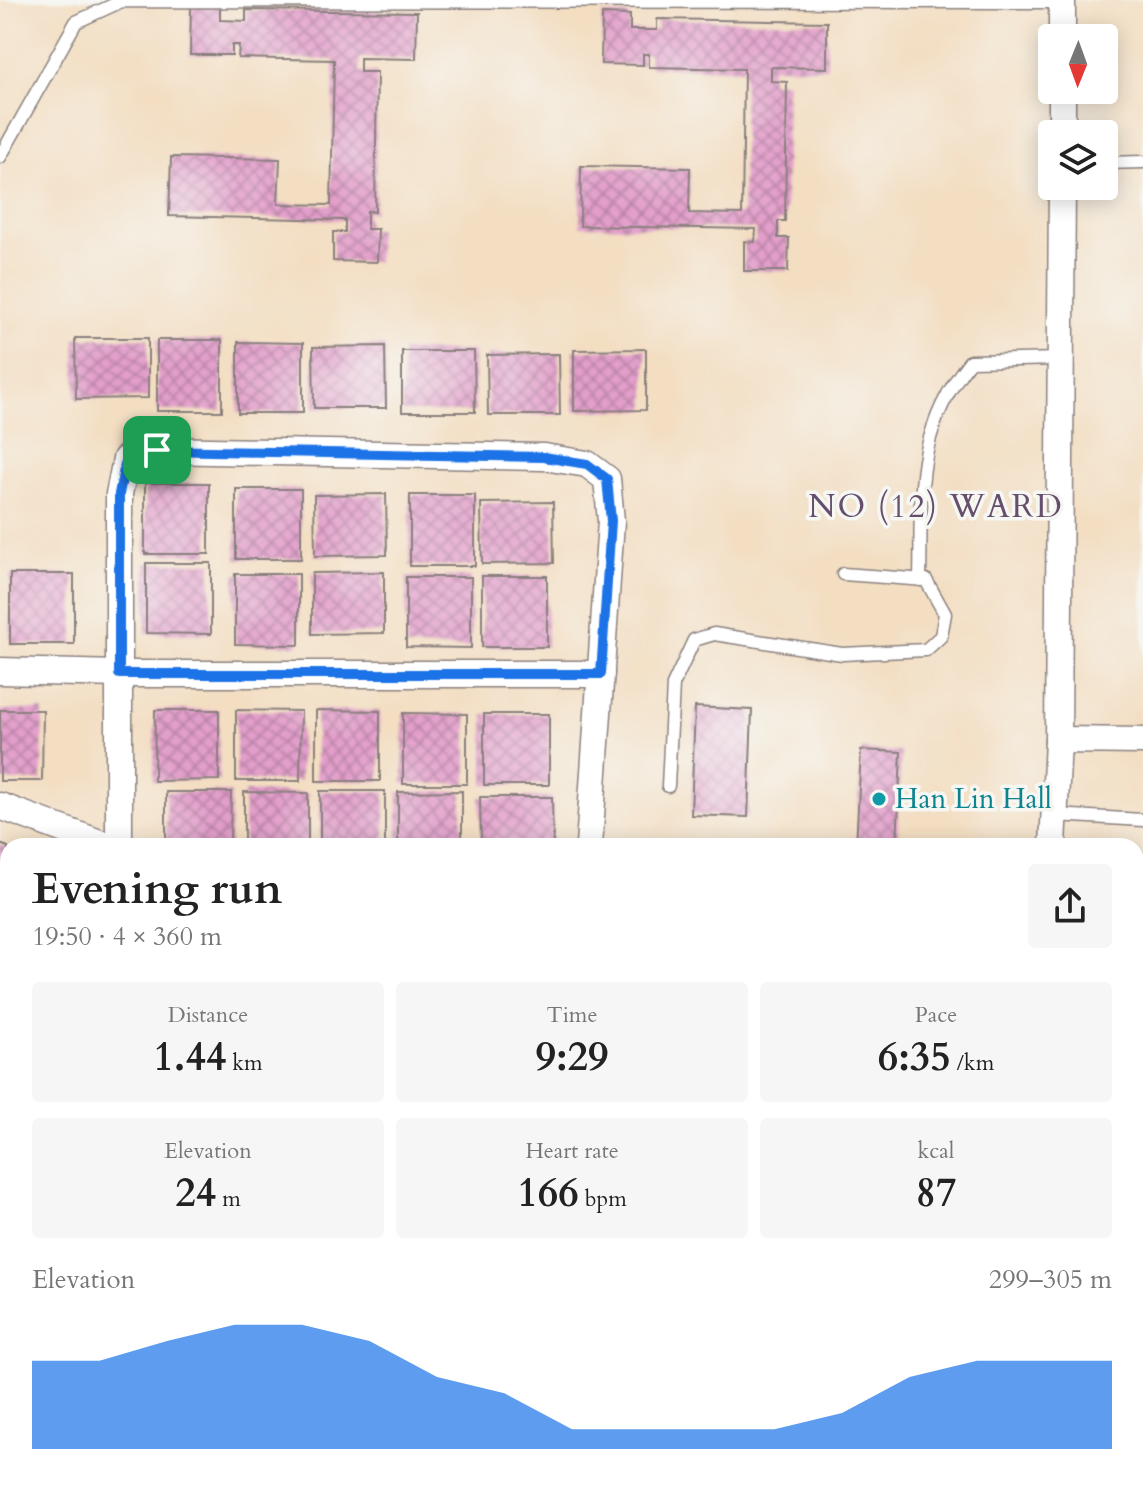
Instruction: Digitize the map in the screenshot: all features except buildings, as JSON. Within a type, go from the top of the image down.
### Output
[{"type":"street","points":[[1062,1],[1062,24]]},
{"type":"street","points":[[1054,838],[1058,740],[1062,200]]},
{"type":"street","points":[[116,838],[119,494],[126,459],[157,450],[544,457],[587,464],[607,479],[611,521],[590,838]]},
{"type":"street","points":[[0,671],[119,674],[601,674]]},
{"type":"street","points":[[1058,740],[1143,741]]},
{"type":"street","points":[[0,806],[95,838]]},
{"type":"lane","points":[[0,157],[76,22],[122,1],[1062,1]]},
{"type":"lane","points":[[1118,163],[1143,162]]},
{"type":"lane","points":[[920,580],[927,439],[952,384],[970,361],[1061,359]]},
{"type":"lane","points":[[668,786],[673,685],[694,640],[714,634],[842,654],[926,650],[941,636],[945,614],[926,580],[843,574]]},
{"type":"lane","points":[[1055,815],[1143,820]]},
{"type":"place","name":"Han Lin Hall","points":[[879,799]]},
{"type":"district","name":"NO (12) WARD","points":[[936,507]]},
{"type":"route","points":[[157,450],[544,457],[587,464],[607,479],[611,521],[601,674],[119,674],[119,494],[126,459],[157,450]]}]
